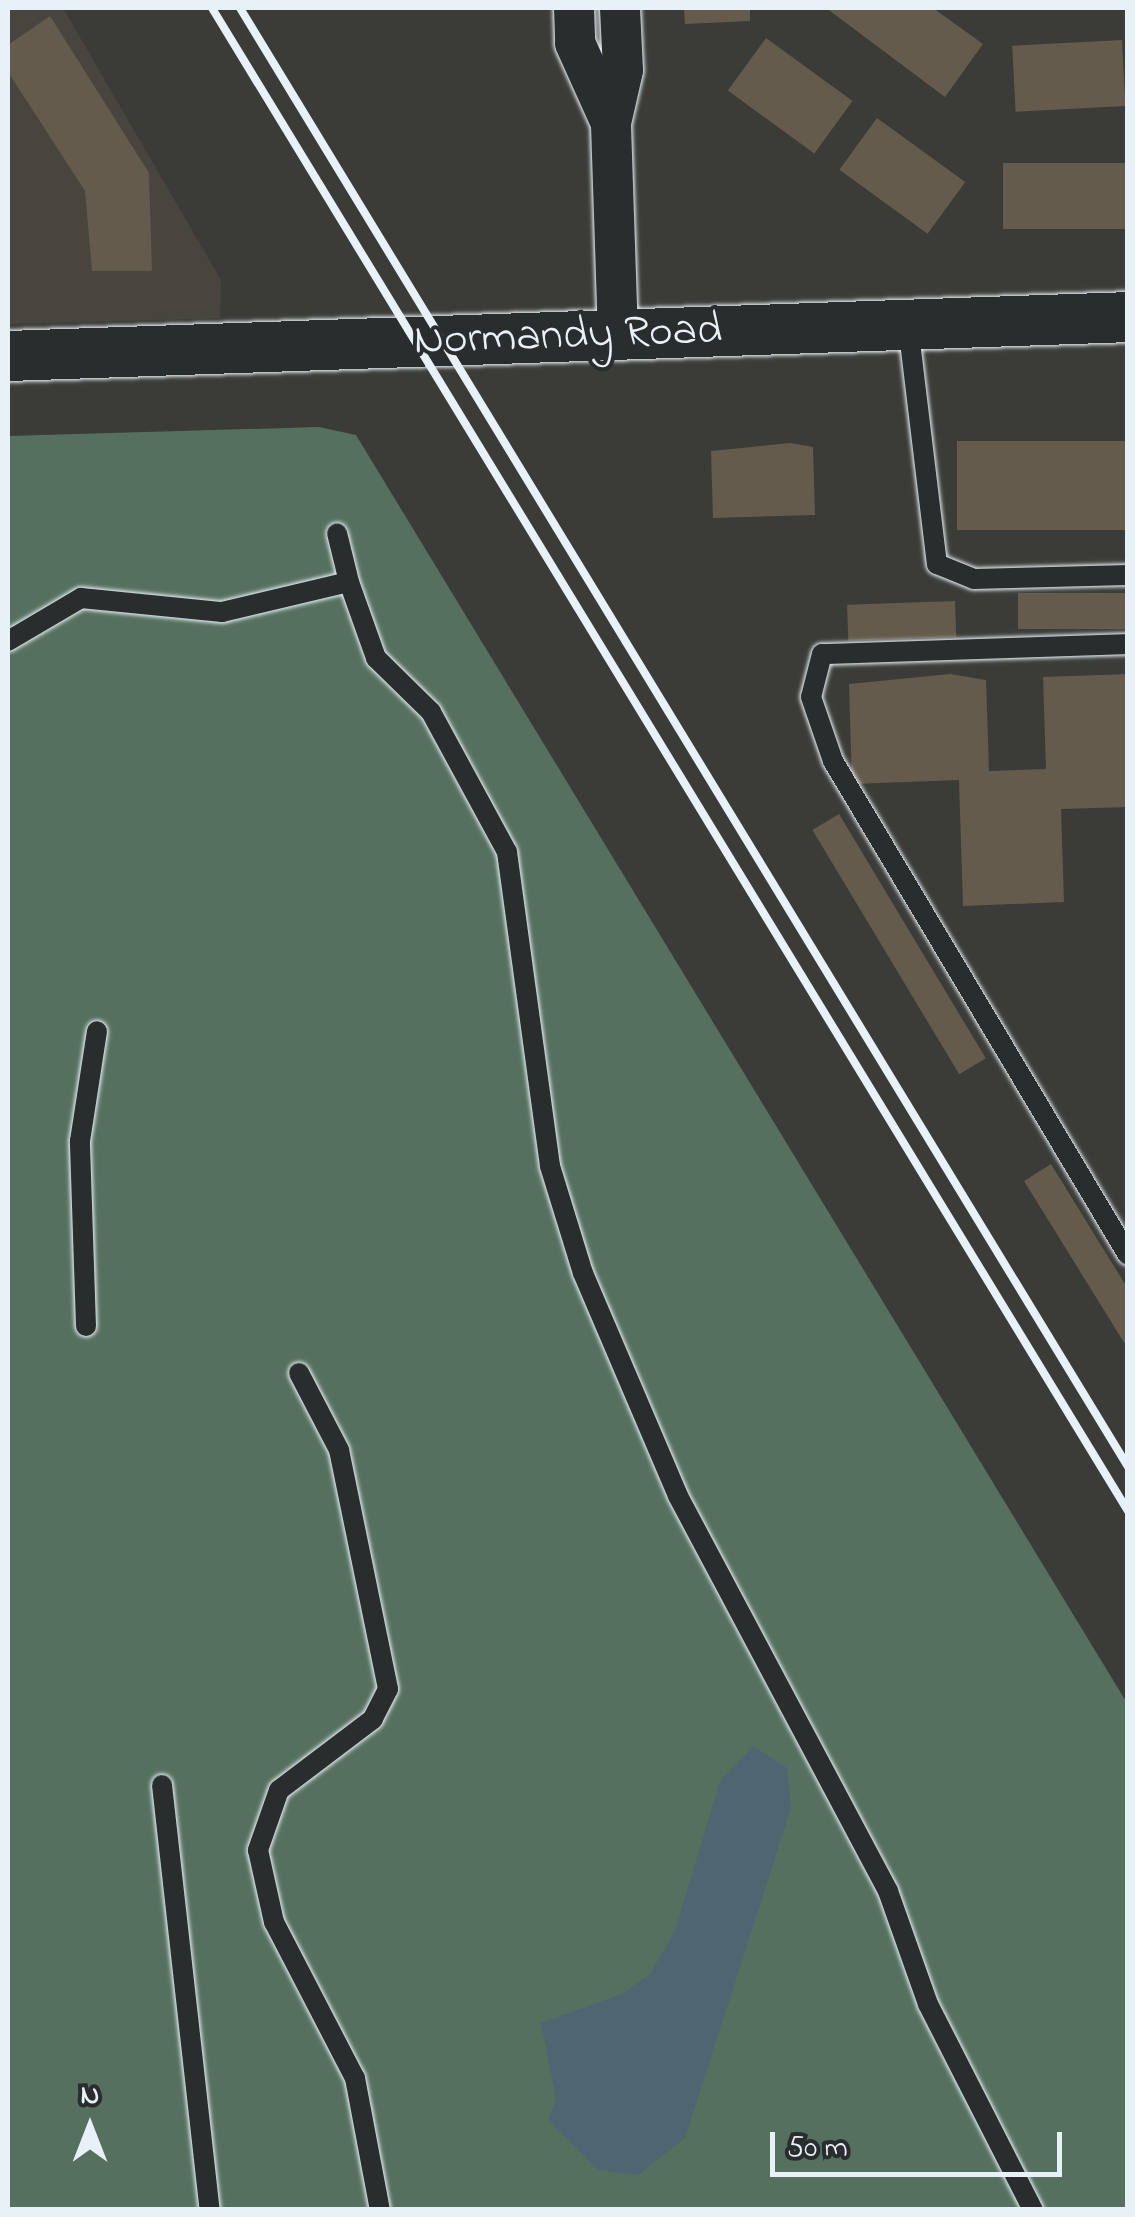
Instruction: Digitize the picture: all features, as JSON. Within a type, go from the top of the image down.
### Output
[{"type":"street","points":[[574,8],[575,43],[611,124]]},
{"type":"street","points":[[618,336],[611,124],[623,70],[620,8]]},
{"type":"street","name":"Normandy Road","points":[[8,356],[1128,317]]},
{"type":"lane","points":[[908,325],[928,541],[949,573],[1128,575]]},
{"type":"lane","points":[[337,533],[348,582],[376,658],[431,712],[507,852],[550,1166],[584,1273],[678,1496],[888,1891],[928,2004],[1033,2210]]},
{"type":"lane","points":[[8,641],[81,598],[222,612],[348,582]]},
{"type":"lane","points":[[1128,644],[822,654],[810,697],[833,761],[1128,1254]]},
{"type":"lane","points":[[86,1326],[80,1141],[96,1031]]},
{"type":"lane","points":[[299,1373],[336,1436],[388,1688],[373,1719],[279,1790],[258,1850],[274,1922],[355,2078],[380,2210]]},
{"type":"lane","points":[[162,1785],[210,2210]]},
{"type":"shaded area","points":[[8,8],[63,8],[221,280],[220,318],[8,324]]},
{"type":"green space","points":[[319,427],[356,435],[1127,1703],[1127,2209],[8,2209],[8,436]]},
{"type":"water","points":[[753,1746],[787,1768],[791,1808],[685,2138],[638,2175],[599,2170],[548,2120],[556,2099],[541,2023],[622,1994],[650,1974],[675,1931],[720,1781]]},
{"type":"building","points":[[684,8],[750,8],[750,21],[685,24]]},
{"type":"building","points":[[826,8],[933,8],[983,44],[945,97]]},
{"type":"building","points":[[50,16],[149,173],[152,271],[92,271],[85,191],[8,72],[8,45]]},
{"type":"building","points":[[766,38],[853,101],[814,153],[728,91]]},
{"type":"building","points":[[1122,40],[1125,106],[1016,112],[1012,46]]},
{"type":"building","points":[[877,118],[965,182],[928,234],[839,170]]},
{"type":"building","points":[[1003,163],[1128,163],[1128,229],[1003,229]]},
{"type":"building","points":[[957,441],[1128,441],[1128,530],[957,530]]},
{"type":"building","points":[[790,443],[813,447],[815,515],[713,518],[711,451]]},
{"type":"building","points":[[1018,593],[1128,593],[1128,629],[1018,629]]},
{"type":"building","points":[[955,601],[956,637],[848,641],[847,605]]},
{"type":"building","points":[[950,674],[986,680],[989,771],[1046,769],[1043,677],[1128,674],[1128,807],[1061,809],[1064,902],[963,906],[959,780],[852,784],[849,684]]},
{"type":"building","points":[[839,814],[986,1058],[959,1074],[812,830]]},
{"type":"building","points":[[1051,1164],[1128,1289],[1128,1349],[1024,1181]]},
{"type":"railway","points":[[212,8],[1128,1511]]},
{"type":"railway","points":[[240,8],[1128,1467]]}]
